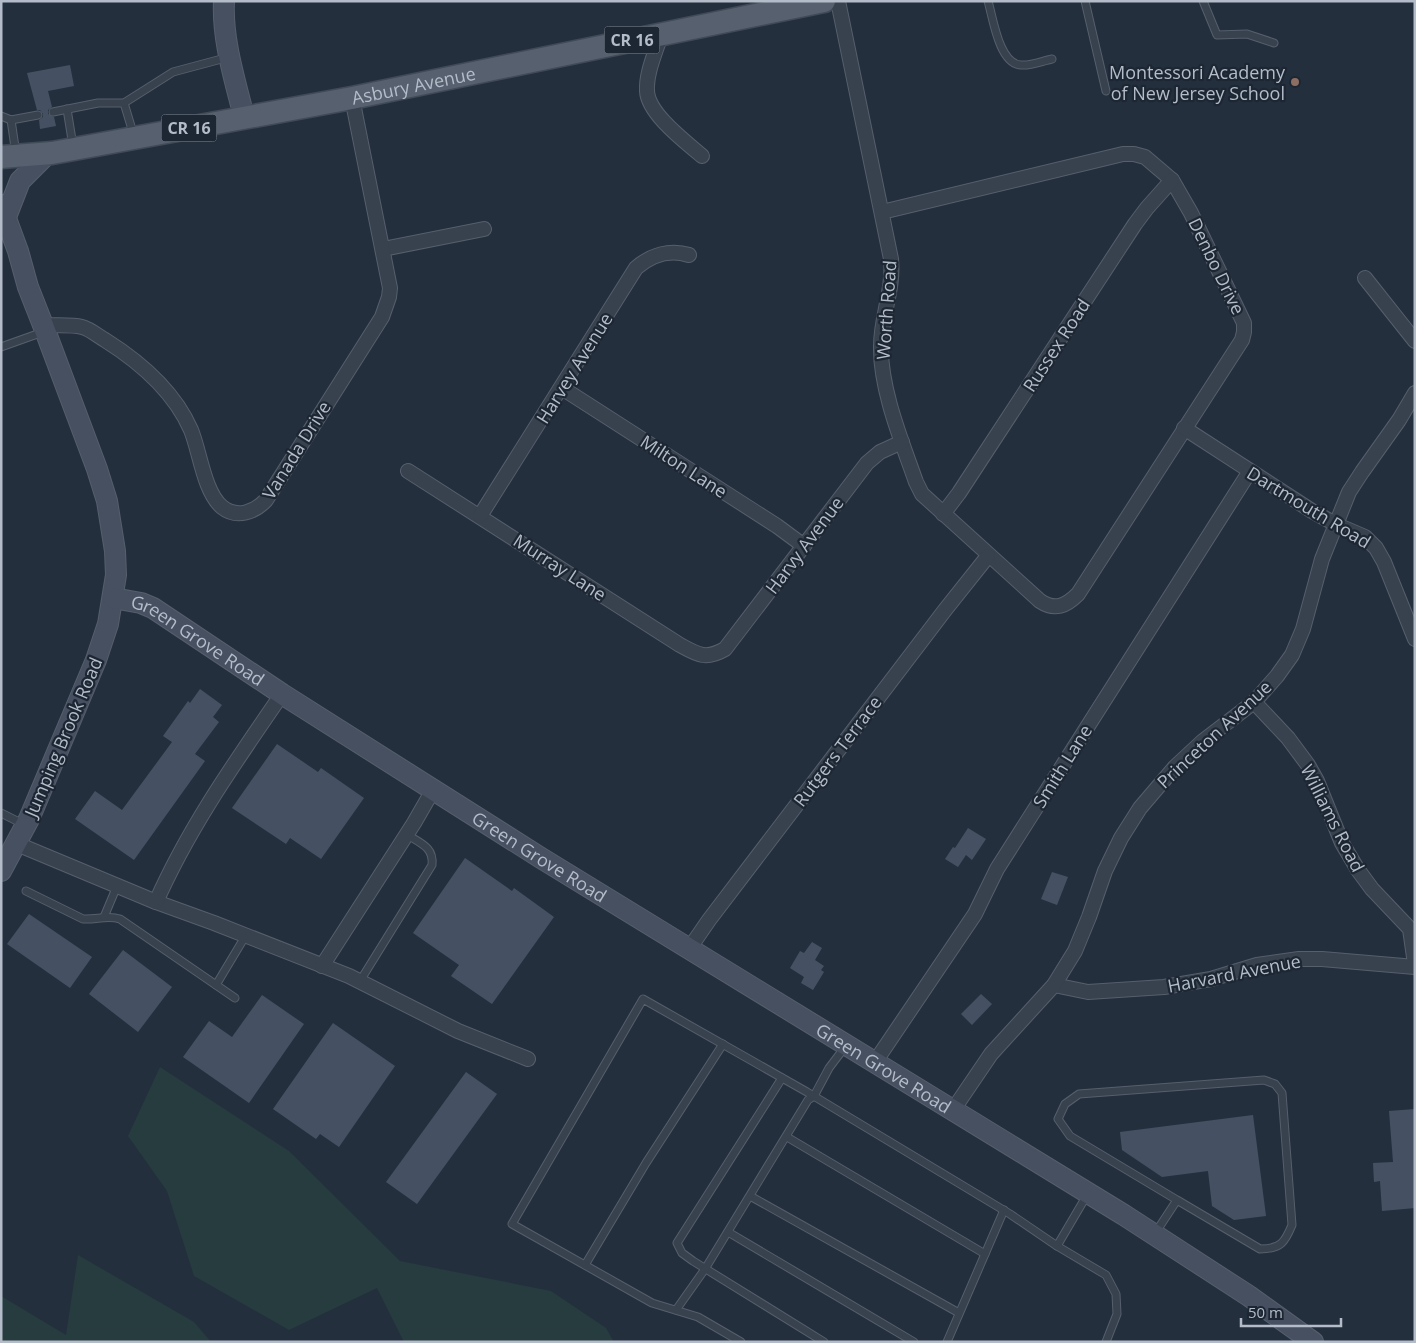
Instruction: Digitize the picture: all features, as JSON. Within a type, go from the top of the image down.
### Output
[{"type":"main road","name":"Asbury Avenue","points":[[9,156],[74,150],[352,98],[824,1]]},
{"type":"street","points":[[224,1],[225,32],[229,57],[244,117]]},
{"type":"street","name":"Worth Road","points":[[838,1],[882,212],[892,270],[890,292],[881,332],[881,348],[887,392],[916,482],[922,494],[988,556],[1040,601],[1052,607],[1062,606]]},
{"type":"street","points":[[661,34],[648,78],[647,94],[660,118],[702,156]]},
{"type":"street","name":"Vanada Drive","points":[[45,328],[82,327],[122,351],[149,373],[169,394],[191,430],[215,499],[228,511],[238,514],[255,510],[266,500],[386,308],[390,288],[352,98]]},
{"type":"street","points":[[4,211],[20,181],[48,153]]},
{"type":"street","name":"Denbo Drive","points":[[882,212],[1123,154],[1145,157],[1172,180],[1191,213],[1244,323],[1242,340],[1078,594],[1062,606]]},
{"type":"street","name":"Russex Road","points":[[943,514],[959,494],[1135,224],[1172,180]]},
{"type":"street","name":"Green Grove Road","points":[[4,211],[28,287],[45,328],[107,501],[115,551],[116,575],[113,598],[141,603],[154,608],[282,694],[433,790],[1154,1234],[1249,1296],[1313,1342]]},
{"type":"street","points":[[383,249],[484,228]]},
{"type":"street","name":"Harvey Avenue","points":[[480,516],[636,268],[644,261],[662,254],[689,255]]},
{"type":"street","points":[[1365,278],[1415,341]]},
{"type":"street","name":"Milton Lane","points":[[562,388],[777,526],[804,546]]},
{"type":"street","name":"Princeton Avenue","points":[[953,1110],[991,1054],[1054,985],[1075,951],[1105,871],[1121,838],[1140,808],[1175,767],[1203,741],[1254,702],[1277,676],[1292,655],[1298,642],[1322,559],[1350,492],[1415,393]]},
{"type":"street","name":"Dartmouth Road","points":[[1184,428],[1312,512],[1365,537],[1376,548],[1388,570],[1415,639]]},
{"type":"street","name":"Harvy Avenue","points":[[713,655],[725,649],[867,463],[880,452],[902,442]]},
{"type":"street","name":"Murray Lane","points":[[408,471],[680,645],[704,656],[713,655]]},
{"type":"street","name":"Smith Lane","points":[[875,1062],[974,914],[1006,854],[1250,471]]},
{"type":"street","name":"Rutgers Terrace","points":[[689,949],[915,649],[988,556]]},
{"type":"street","name":"Jumping Brook Road","points":[[1,871],[17,844],[96,660],[108,624],[113,598]]},
{"type":"street","points":[[156,902],[172,866],[212,797],[282,694]]},
{"type":"street","name":"Williams Road","points":[[1254,702],[1288,738],[1308,765],[1342,843],[1358,870],[1372,889],[1410,929],[1415,966]]},
{"type":"street","points":[[322,966],[433,790]]},
{"type":"street","points":[[17,844],[156,902],[246,935],[360,981],[458,1031],[528,1059]]},
{"type":"street","name":"Harvard Avenue","points":[[1054,985],[1088,992],[1164,987],[1211,979],[1257,965],[1299,959],[1322,958],[1415,966]]},
{"type":"lane","points":[[988,1],[996,35],[1001,48],[1011,63],[1019,66],[1052,59]]},
{"type":"lane","points":[[1085,1],[1106,92]]},
{"type":"lane","points":[[1203,1],[1217,34],[1247,34],[1274,42]]},
{"type":"lane","points":[[53,112],[98,103],[124,103],[173,72],[229,57]]},
{"type":"lane","points":[[124,103],[135,138]]},
{"type":"lane","points":[[67,109],[74,150]]},
{"type":"lane","points":[[1,116],[11,120],[38,115]]},
{"type":"lane","points":[[9,156],[11,120]]},
{"type":"lane","points":[[1,347],[45,328]]},
{"type":"lane","points":[[1,813],[25,826]]},
{"type":"lane","points":[[360,981],[432,865],[431,851],[406,834]]},
{"type":"lane","points":[[104,917],[118,886]]},
{"type":"lane","points":[[26,891],[83,919],[91,920],[112,916],[120,918],[235,998]]},
{"type":"lane","points":[[216,985],[246,935]]},
{"type":"lane","points":[[741,1342],[698,1317],[652,1303],[512,1224],[643,999],[814,1096],[1004,1210],[1057,1246],[1106,1275],[1116,1294],[1117,1314],[1106,1342]]},
{"type":"lane","points":[[585,1265],[646,1163],[722,1044]]},
{"type":"lane","points":[[676,1310],[706,1269],[808,1100],[814,1096],[829,1068],[846,1045]]},
{"type":"lane","points":[[782,1078],[677,1243],[682,1253],[824,1342]]},
{"type":"lane","points":[[1264,1080],[1274,1084],[1282,1093],[1292,1225],[1285,1242],[1270,1249],[1260,1249],[1177,1200],[1070,1136],[1058,1119],[1065,1104],[1079,1094],[1264,1080]]},
{"type":"lane","points":[[787,1137],[985,1254]]},
{"type":"lane","points":[[1057,1246],[1088,1193]]},
{"type":"lane","points":[[750,1196],[959,1313]]},
{"type":"lane","points":[[1154,1234],[1177,1200]]},
{"type":"lane","points":[[947,1342],[1004,1210]]},
{"type":"lane","points":[[728,1232],[914,1342]]},
{"type":"green space","points":[[160,1067],[289,1151],[400,1261],[551,1291],[606,1328],[614,1342],[404,1342],[377,1288],[289,1330],[194,1276],[167,1191],[128,1136]]},
{"type":"green space","points":[[78,1255],[194,1322],[211,1342],[1,1342],[1,1296],[66,1335]]},
{"type":"building","points":[[70,65],[74,86],[48,91],[52,107],[48,110],[48,114],[54,117],[56,126],[40,129],[39,120],[43,117],[43,114],[40,110],[37,110],[27,73]]},
{"type":"building","points":[[200,689],[222,705],[213,717],[219,722],[195,754],[205,761],[134,860],[75,819],[95,791],[122,810],[172,742],[163,736],[188,701],[190,703]]},
{"type":"building","points":[[277,744],[318,772],[321,768],[364,798],[321,859],[290,838],[286,844],[232,808]]},
{"type":"building","points":[[968,828],[986,839],[972,860],[966,855],[958,867],[945,859]]},
{"type":"building","points":[[465,858],[512,891],[514,888],[554,917],[492,1004],[451,976],[459,965],[413,933]]},
{"type":"building","points":[[1052,872],[1068,877],[1057,905],[1041,899]]},
{"type":"building","points":[[29,914],[92,957],[70,988],[7,944]]},
{"type":"building","points":[[812,942],[822,948],[815,960],[824,966],[821,970],[824,972],[813,990],[801,983],[804,977],[790,968],[800,951],[804,953]]},
{"type":"building","points":[[123,950],[172,987],[138,1032],[89,994]]},
{"type":"building","points":[[981,994],[992,1004],[972,1025],[961,1014]]},
{"type":"building","points":[[262,995],[304,1024],[249,1103],[183,1057],[209,1021],[232,1037]]},
{"type":"building","points":[[333,1023],[395,1066],[339,1147],[320,1134],[316,1139],[273,1109]]},
{"type":"building","points":[[466,1072],[497,1094],[417,1204],[386,1182]]},
{"type":"building","points":[[1415,1109],[1415,1208],[1382,1211],[1380,1181],[1374,1182],[1373,1163],[1393,1162],[1389,1111]]},
{"type":"building","points":[[1253,1115],[1266,1216],[1234,1220],[1212,1206],[1208,1171],[1162,1177],[1122,1150],[1120,1132]]},
{"type":"place","name":"Montessori Academy of New Jersey School","points":[[1295,82]]}]
